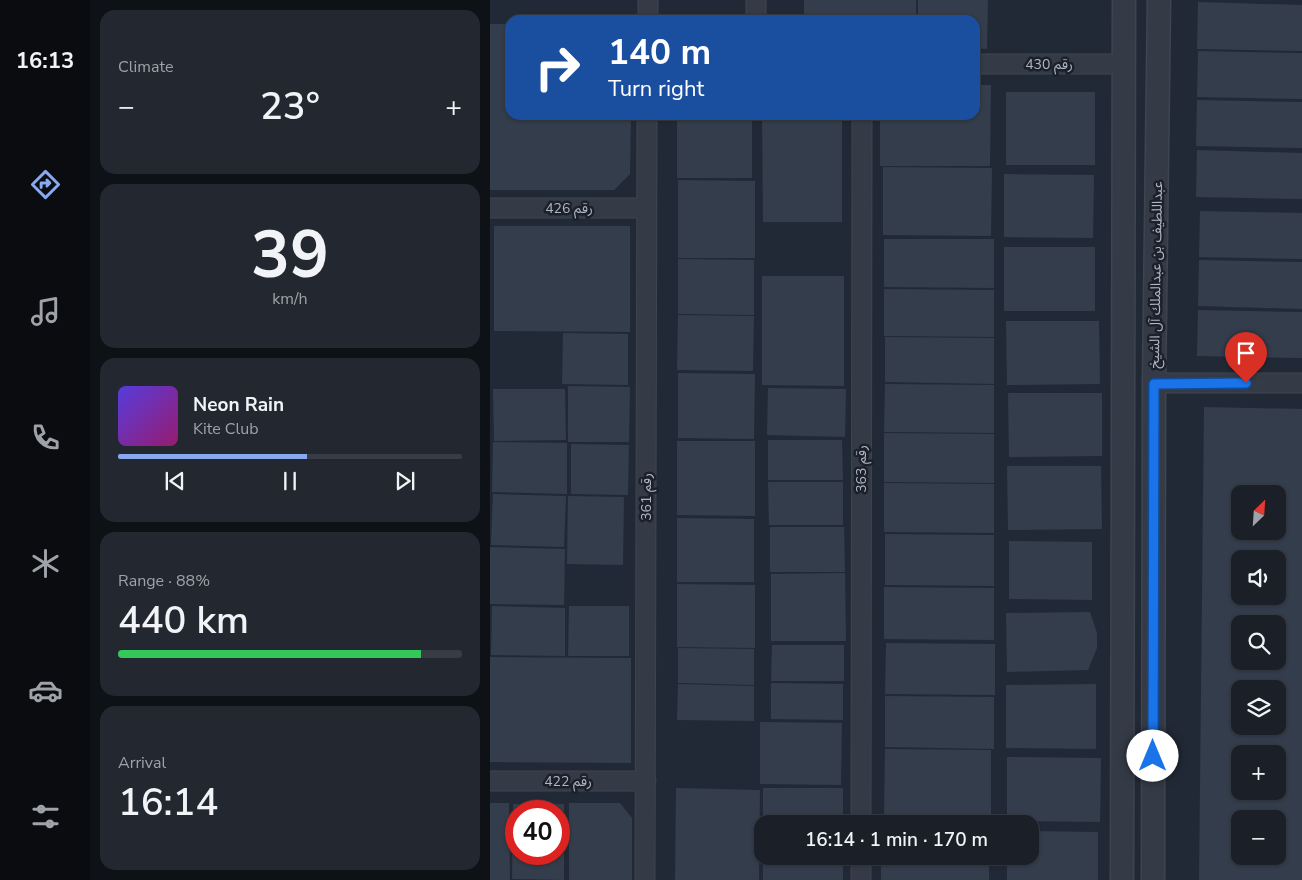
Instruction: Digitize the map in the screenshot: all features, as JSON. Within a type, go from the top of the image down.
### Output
[{"type":"street","points":[[648,0],[648,15]]},
{"type":"street","points":[[756,0],[756,15]]},
{"type":"street","points":[[1124,0],[1122,876],[1153,876]]},
{"type":"street","name":"عبداللطيف بن عبدالملك آل الشيخ","points":[[1153,876],[1154,384],[1160,0]]},
{"type":"street","name":"رقم 430","points":[[980,64],[1124,64]]},
{"type":"street","name":"رقم 361","points":[[646,880],[647,120]]},
{"type":"street","name":"رقم 363","points":[[861,815],[862,120]]},
{"type":"street","name":"رقم 426","points":[[490,208],[647,208]]},
{"type":"street","points":[[1154,384],[1302,383]]},
{"type":"street","name":"رقم 422","points":[[490,781],[646,781]]},
{"type":"street","points":[[861,865],[861,880]]},
{"type":"building","points":[[804,0],[916,0],[916,15],[804,15]]},
{"type":"building","points":[[918,0],[988,0],[987,49],[980,48],[980,15],[918,15]]},
{"type":"building","points":[[1198,2],[1302,5],[1302,51],[1197,49]]},
{"type":"building","points":[[490,24],[505,24],[505,120],[631,120],[630,174],[614,190],[490,190]]},
{"type":"building","points":[[1198,51],[1302,53],[1302,99],[1197,97]]},
{"type":"building","points":[[980,85],[991,85],[990,166],[880,166],[880,120],[980,120]]},
{"type":"building","points":[[1006,92],[1095,92],[1095,165],[1006,165]]},
{"type":"building","points":[[1197,100],[1302,102],[1302,148],[1196,146]]},
{"type":"building","points":[[677,120],[752,120],[752,178],[677,178]]},
{"type":"building","points":[[762,120],[842,120],[842,222],[763,222]]},
{"type":"building","points":[[1197,150],[1302,153],[1302,199],[1196,197]]},
{"type":"building","points":[[883,167],[992,168],[991,236],[883,235]]},
{"type":"building","points":[[1004,174],[1094,175],[1093,238],[1004,237]]},
{"type":"building","points":[[678,180],[755,181],[755,258],[678,258]]},
{"type":"building","points":[[1200,211],[1302,213],[1302,259],[1199,257]]},
{"type":"building","points":[[494,226],[630,226],[630,332],[494,331]]},
{"type":"building","points":[[884,239],[994,239],[994,288],[884,287]]},
{"type":"building","points":[[1004,247],[1095,247],[1095,311],[1004,311]]},
{"type":"building","points":[[678,259],[754,260],[754,315],[678,314]]},
{"type":"building","points":[[1199,260],[1302,262],[1302,309],[1198,306]]},
{"type":"building","points":[[762,276],[844,276],[844,386],[762,385]]},
{"type":"building","points":[[884,289],[994,290],[994,337],[884,336]]},
{"type":"building","points":[[1198,310],[1302,312],[1302,358],[1197,356]]},
{"type":"building","points":[[678,315],[754,316],[753,371],[677,370]]},
{"type":"building","points":[[1006,321],[1099,321],[1100,384],[1007,385]]},
{"type":"building","points":[[563,333],[628,334],[628,385],[562,384]]},
{"type":"building","points":[[885,337],[994,338],[994,384],[885,382]]},
{"type":"building","points":[[678,373],[755,374],[754,439],[678,438]]},
{"type":"building","points":[[885,384],[994,385],[994,433],[884,432]]},
{"type":"building","points":[[568,386],[630,387],[629,442],[568,442]]},
{"type":"building","points":[[768,388],[846,389],[845,437],[767,435]]},
{"type":"building","points":[[493,389],[565,389],[566,440],[494,441]]},
{"type":"building","points":[[1008,393],[1102,393],[1102,456],[1009,457]]},
{"type":"building","points":[[1204,407],[1302,409],[1302,880],[1199,880]]},
{"type":"building","points":[[884,433],[994,434],[994,483],[884,482]]},
{"type":"building","points":[[768,440],[842,440],[843,480],[768,480]]},
{"type":"building","points":[[677,441],[755,441],[755,516],[677,515]]},
{"type":"building","points":[[493,442],[567,443],[567,494],[492,492]]},
{"type":"building","points":[[571,444],[629,445],[628,495],[571,494]]},
{"type":"building","points":[[1007,466],[1101,466],[1102,529],[1008,530]]},
{"type":"building","points":[[768,482],[843,482],[843,525],[769,525]]},
{"type":"building","points":[[884,483],[994,484],[994,533],[884,532]]},
{"type":"building","points":[[493,494],[566,496],[564,547],[491,545]]},
{"type":"building","points":[[568,496],[624,497],[623,565],[567,564]]},
{"type":"building","points":[[677,518],[754,519],[754,582],[677,582]]},
{"type":"building","points":[[770,527],[844,527],[845,572],[770,572]]},
{"type":"building","points":[[885,534],[994,535],[994,586],[885,585]]},
{"type":"building","points":[[1009,541],[1092,542],[1092,600],[1009,599]]},
{"type":"building","points":[[490,547],[565,549],[564,605],[490,604]]},
{"type":"building","points":[[845,573],[846,641],[771,641],[771,574]]},
{"type":"building","points":[[677,584],[755,585],[755,648],[677,647]]},
{"type":"building","points":[[884,587],[994,588],[994,640],[884,639]]},
{"type":"building","points":[[492,606],[565,608],[565,656],[491,655]]},
{"type":"building","points":[[569,606],[629,606],[629,656],[568,656]]},
{"type":"building","points":[[1090,612],[1097,633],[1097,648],[1088,670],[1007,672],[1006,613]]},
{"type":"building","points":[[886,643],[995,644],[995,695],[885,694]]},
{"type":"building","points":[[772,645],[844,645],[844,681],[771,681]]},
{"type":"building","points":[[678,648],[754,649],[754,685],[678,683]]},
{"type":"building","points":[[490,657],[631,658],[631,763],[490,762]]},
{"type":"building","points":[[771,683],[843,684],[843,720],[771,719]]},
{"type":"building","points":[[678,684],[754,686],[754,721],[677,720]]},
{"type":"building","points":[[1096,684],[1096,749],[1006,748],[1006,685]]},
{"type":"building","points":[[885,696],[994,697],[994,749],[885,747]]},
{"type":"building","points":[[760,722],[842,723],[841,785],[760,784]]},
{"type":"building","points":[[885,749],[991,750],[991,815],[884,815]]},
{"type":"building","points":[[1007,757],[1101,758],[1100,822],[1039,821],[1039,815],[1007,815]]},
{"type":"building","points":[[676,788],[760,790],[760,815],[754,815],[754,865],[759,865],[759,880],[675,880]]},
{"type":"building","points":[[763,788],[843,788],[843,815],[763,815]]},
{"type":"building","points":[[490,803],[505,803],[505,865],[510,865],[510,880],[490,880]]},
{"type":"building","points":[[570,803],[620,803],[632,818],[632,880],[569,880]]},
{"type":"building","points":[[1039,831],[1098,832],[1098,880],[1007,880],[1007,865],[1039,865]]},
{"type":"building","points":[[512,865],[564,865],[564,880],[512,879]]},
{"type":"building","points":[[763,865],[843,865],[843,880],[763,880]]},
{"type":"building","points":[[881,865],[989,865],[989,880],[881,880]]},
{"type":"route","points":[[1153,756],[1154,384],[1246,383]]}]
